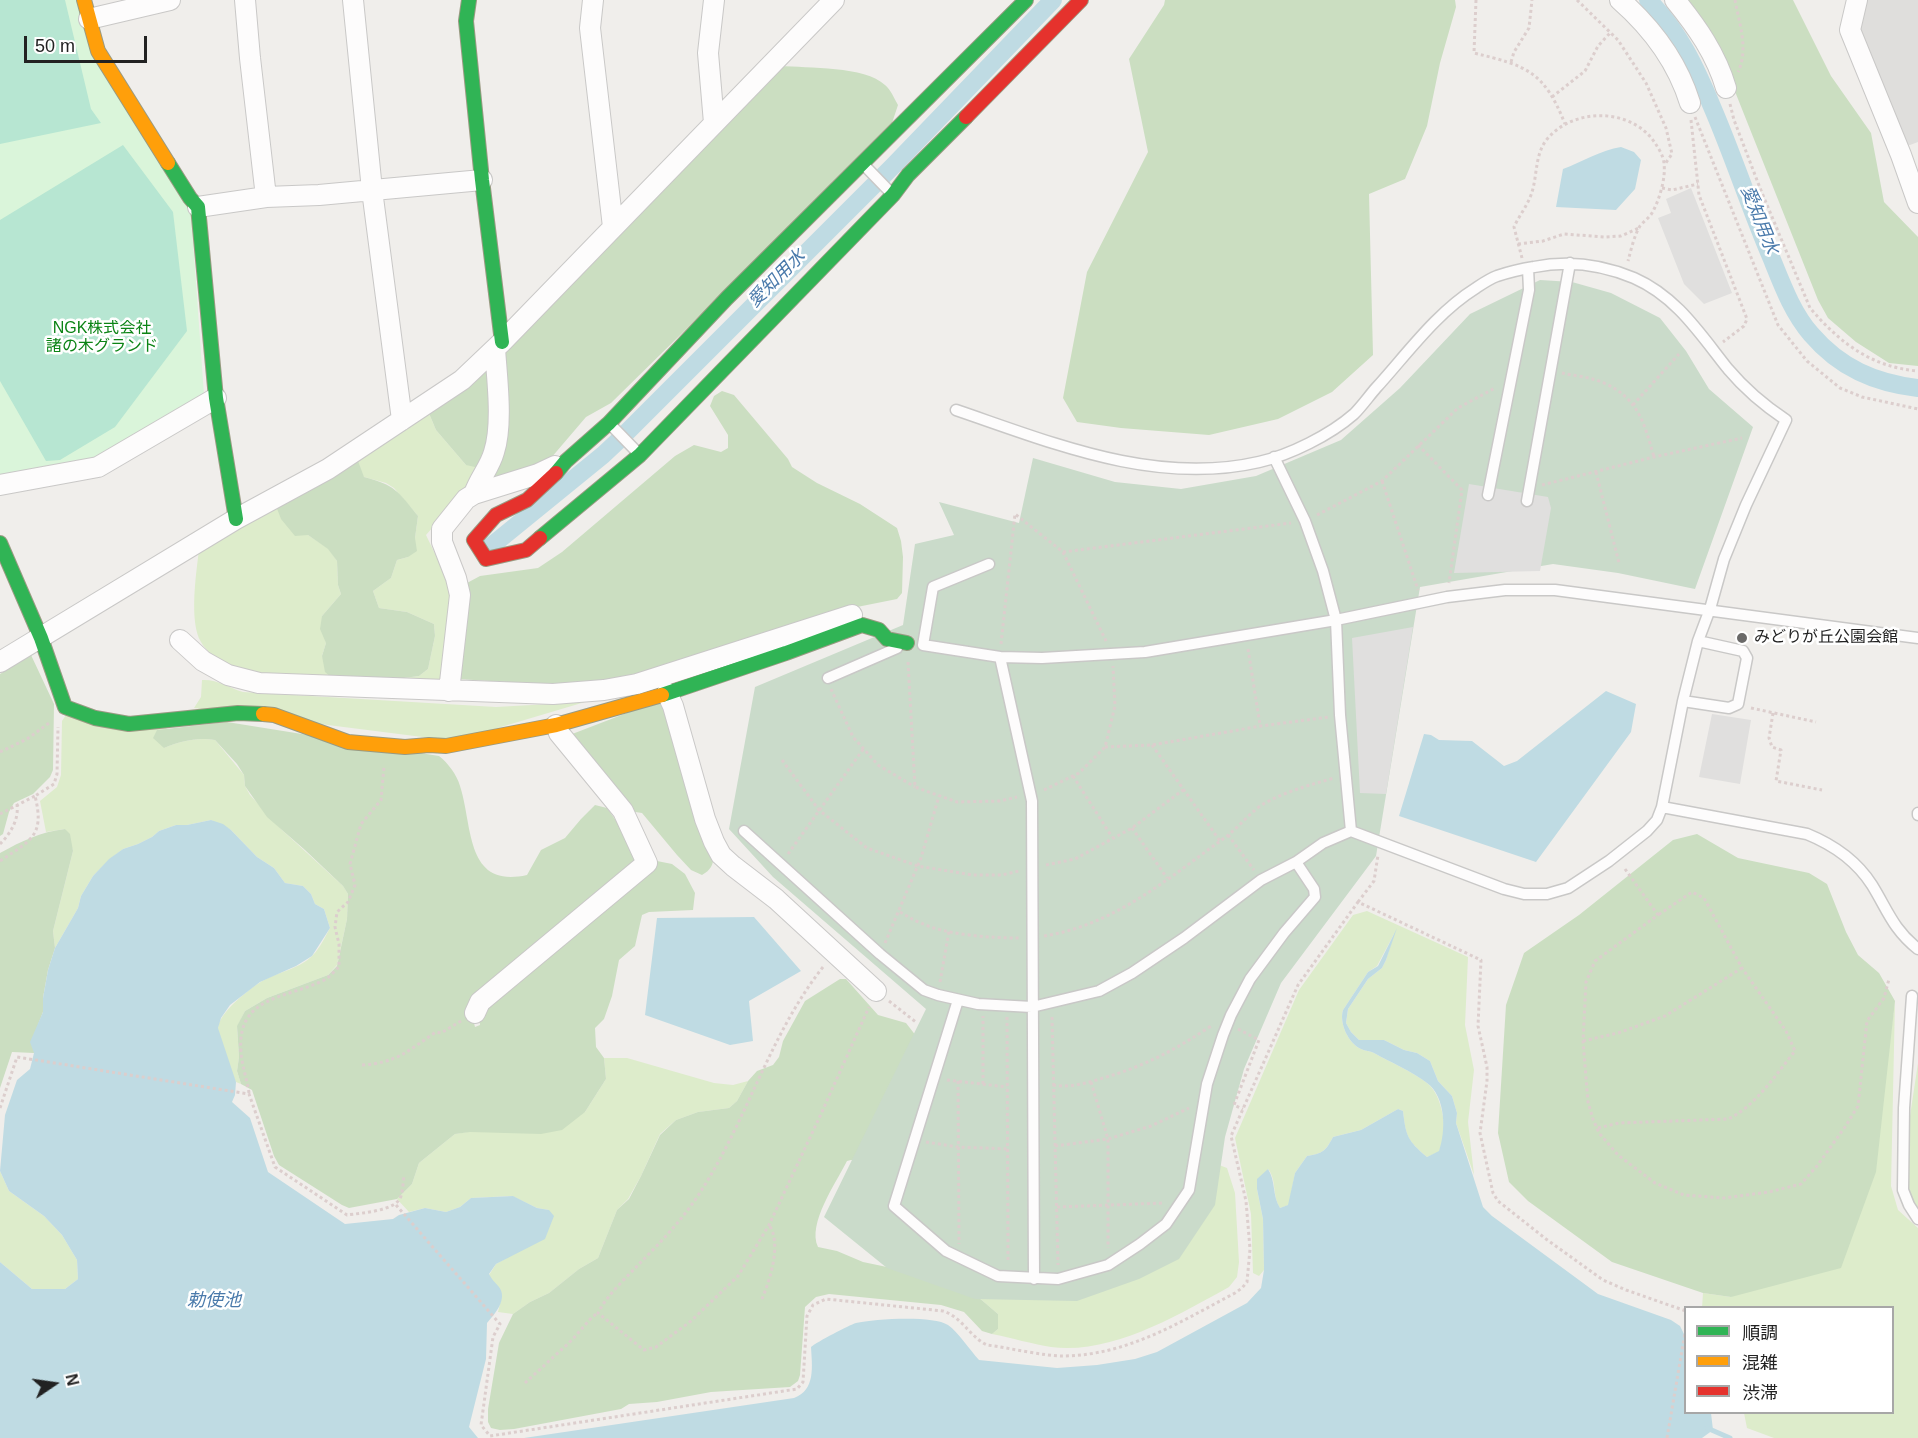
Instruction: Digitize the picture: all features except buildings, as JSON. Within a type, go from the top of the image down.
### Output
[{"type":"street","points":[[84,0],[98,51],[190,198],[198,207],[216,398],[236,519]]},
{"type":"street","points":[[89,20],[170,0]]},
{"type":"street","points":[[245,0],[266,197]]},
{"type":"street","points":[[353,0],[372,190],[402,420]]},
{"type":"street","points":[[469,0],[466,21],[498,345],[498,440],[494,454],[474,494]]},
{"type":"street","points":[[593,0],[590,28],[613,227]]},
{"type":"street","points":[[714,0],[708,53],[714,123]]},
{"type":"street","points":[[1026,0],[866,166],[727,298],[610,425],[566,461],[551,479],[527,500],[496,515],[474,540],[486,559],[526,550],[640,454],[893,195],[908,175],[1081,0]]},
{"type":"street","points":[[1620,0],[1649,27],[1664,46],[1682,80],[1690,104]]},
{"type":"street","points":[[1675,0],[1704,38],[1721,69],[1726,88]]},
{"type":"street","points":[[1857,0],[1850,30],[1909,152],[1918,203]]},
{"type":"street","points":[[0,662],[236,519],[328,469],[462,380],[828,3]]},
{"type":"street","points":[[198,207],[266,197],[319,195],[482,180]]},
{"type":"street","points":[[0,484],[98,467],[216,398]]},
{"type":"street","points":[[449,691],[460,595],[442,542],[442,529],[466,499],[474,494],[538,474],[566,461]]},
{"type":"street","points":[[0,543],[41,638],[62,712],[129,724],[238,713],[274,715],[348,742],[405,747],[429,745],[446,747],[556,725],[667,693],[862,625],[879,630],[887,639],[915,644]]},
{"type":"street","points":[[180,640],[203,661],[228,675],[259,683],[554,694],[604,690],[637,684],[858,613],[868,612],[882,618],[915,644]]},
{"type":"street","points":[[667,693],[673,706],[705,819],[721,855],[776,899],[876,991]]},
{"type":"street","points":[[475,1013],[480,1002],[647,863],[623,811],[559,733],[556,725]]},
{"type":"lane","points":[[866,166],[893,195]]},
{"type":"lane","points":[[1527,501],[1570,263]]},
{"type":"lane","points":[[744,831],[880,954],[924,990],[983,1005],[1032,1007],[1099,992],[1184,938],[1261,880],[1296,862],[1323,843],[1351,831],[1504,889],[1524,894],[1547,894],[1568,888],[1610,861],[1657,820],[1662,807],[1683,701],[1698,641],[1724,559],[1746,505],[1786,420],[1742,384],[1696,327],[1672,302],[1656,290],[1623,274],[1597,266],[1570,263],[1526,268],[1495,277],[1459,299],[1431,326],[1353,414],[1305,446],[1260,462],[1207,470],[1143,466],[1092,454],[956,410]]},
{"type":"lane","points":[[1488,495],[1529,290],[1526,268]]},
{"type":"lane","points":[[610,425],[640,454]]},
{"type":"lane","points":[[1274,457],[1305,521],[1323,571],[1336,620],[1335,636],[1344,775],[1351,831]]},
{"type":"lane","points":[[915,644],[933,587],[989,564]]},
{"type":"lane","points":[[828,678],[915,644],[1000,657],[1053,658],[1145,652],[1336,620],[1447,597],[1505,590],[1555,590],[1918,638]]},
{"type":"lane","points":[[1683,701],[1729,708],[1738,704],[1747,658],[1743,651],[1698,641]]},
{"type":"lane","points":[[1000,657],[1030,794],[1033,938],[1034,1279]]},
{"type":"lane","points":[[1662,807],[1808,834],[1829,843],[1857,865],[1872,884],[1895,926],[1918,949]]},
{"type":"lane","points":[[958,1000],[894,1206],[946,1251],[998,1276],[1058,1279],[1108,1265],[1166,1224],[1189,1190],[1207,1084],[1229,1019],[1250,979],[1284,933],[1315,897],[1314,889],[1296,862]]},
{"type":"lane","points":[[1912,996],[1904,1108],[1903,1190],[1918,1218]]},
{"type":"path","points":[[1476,0],[1474,53],[1511,62],[1530,71],[1557,104],[1565,124]]},
{"type":"path","points":[[1511,62],[1514,52],[1529,28],[1532,0]]},
{"type":"path","points":[[1577,0],[1618,40],[1646,83],[1666,128],[1672,154],[1665,164],[1662,188],[1652,213],[1639,228],[1623,274]]},
{"type":"path","points":[[1735,0],[1743,54],[1740,69],[1726,88],[1734,120],[1810,308],[1856,352],[1893,367],[1918,371]]},
{"type":"path","points":[[1552,97],[1585,71],[1598,46],[1610,33]]},
{"type":"path","points":[[1690,104],[1699,195],[1747,319],[1744,326],[1713,350]]},
{"type":"path","points":[[1690,104],[1778,325],[1807,361],[1840,388],[1862,397],[1918,409]]},
{"type":"path","points":[[1526,268],[1514,227],[1531,195],[1540,149],[1548,138],[1565,124],[1591,116],[1611,116],[1631,120],[1648,132],[1665,164]]},
{"type":"path","points":[[1662,188],[1672,190],[1698,184]]},
{"type":"path","points":[[1518,244],[1543,241],[1564,234],[1621,236],[1639,228]]},
{"type":"path","points":[[1633,405],[1678,354]]},
{"type":"path","points":[[1551,370],[1602,382],[1630,399],[1644,423],[1654,457]]},
{"type":"path","points":[[1064,552],[1305,521],[1382,481],[1458,408],[1510,380]]},
{"type":"path","points":[[1529,489],[1654,457],[1742,438]]},
{"type":"path","points":[[1418,445],[1462,490],[1447,597]]},
{"type":"path","points":[[1596,472],[1619,563]]},
{"type":"path","points":[[1382,481],[1423,603]]},
{"type":"path","points":[[828,678],[831,692],[853,737],[878,765],[915,788],[957,802],[1000,801],[1049,788],[1079,773],[1105,747],[1115,706],[1113,654],[1064,552],[1015,514],[1000,657]]},
{"type":"path","points":[[1246,635],[1261,726]]},
{"type":"path","points":[[915,644],[915,788]]},
{"type":"path","points":[[1738,704],[1816,722]]},
{"type":"path","points":[[0,752],[27,740],[62,712]]},
{"type":"path","points":[[0,814],[54,784],[57,774],[62,712]]},
{"type":"path","points":[[1773,713],[1769,738],[1772,747],[1781,750],[1776,781],[1822,790]]},
{"type":"path","points":[[1105,747],[1152,745],[1340,715]]},
{"type":"path","points":[[378,744],[384,768],[381,800],[361,824],[350,864],[355,885],[348,902],[338,912],[335,927],[339,944],[339,966],[326,978],[257,1006],[245,1022],[241,1037],[241,1053],[249,1094],[275,1167],[347,1215],[396,1205],[401,1198],[404,1176]]},
{"type":"path","points":[[1152,745],[1220,841]]},
{"type":"path","points":[[781,864],[864,748]]},
{"type":"path","points":[[782,760],[819,810],[867,849],[918,866],[972,875],[1002,875],[1075,859],[1132,828],[1183,790]]},
{"type":"path","points":[[900,912],[923,924],[949,931],[999,938],[1033,938],[1063,932],[1102,919],[1143,896],[1228,835],[1263,804],[1298,788],[1344,775]]},
{"type":"path","points":[[1072,776],[1112,837]]},
{"type":"path","points":[[0,861],[27,843],[36,831],[39,821],[35,796]]},
{"type":"path","points":[[880,954],[918,866],[939,796]]},
{"type":"path","points":[[0,844],[11,831],[17,817],[17,805]]},
{"type":"path","points":[[1132,828],[1168,878]]},
{"type":"path","points":[[1228,835],[1261,880]]},
{"type":"path","points":[[396,1205],[500,1324],[493,1337],[481,1425],[490,1437],[798,1389],[803,1382],[807,1316],[813,1305],[826,1299],[943,1311],[951,1313],[980,1342],[987,1345],[1063,1356],[1084,1355],[1141,1341],[1235,1293],[1247,1282],[1250,1249],[1246,1201],[1232,1136],[1298,985],[1374,881],[1378,855]]},
{"type":"path","points":[[1626,869],[1658,915]]},
{"type":"path","points":[[1597,1128],[1619,1123],[1728,1119],[1737,1115],[1759,1094],[1795,1051],[1786,1031],[1742,968],[1704,898],[1692,892],[1595,961],[1586,982],[1583,1041],[1588,1102],[1597,1128],[1618,1155],[1655,1183],[1684,1195],[1724,1198],[1769,1192],[1801,1184],[1817,1166],[1858,1106],[1867,1021],[1884,998],[1889,979]]},
{"type":"path","points":[[1358,902],[1481,960],[1478,1026],[1487,1067],[1487,1081],[1480,1133],[1493,1193],[1498,1201],[1603,1280],[1684,1310]]},
{"type":"path","points":[[938,995],[949,931]]},
{"type":"path","points":[[525,1383],[598,1313],[622,1282],[681,1218],[699,1194],[729,1141],[798,1005],[814,979],[834,954]]},
{"type":"path","points":[[1583,1041],[1618,1033],[1665,1016],[1742,968]]},
{"type":"path","points":[[598,1313],[644,1350],[656,1347],[690,1322],[738,1276],[769,1225],[876,991],[916,1023]]},
{"type":"path","points":[[1051,1003],[1058,1279]]},
{"type":"path","points":[[983,1005],[983,1084]]},
{"type":"path","points":[[1007,1006],[1008,1277]]},
{"type":"path","points":[[362,1065],[393,1060],[436,1032],[441,1033],[475,1013]]},
{"type":"path","points":[[1053,1085],[1064,1087],[1125,1072],[1157,1059],[1229,1019],[1259,1040],[1233,1105],[1243,1109]]},
{"type":"path","points":[[0,1108],[17,1057],[249,1094]]},
{"type":"path","points":[[934,1078],[1007,1087]]},
{"type":"path","points":[[958,1081],[959,1258]]},
{"type":"path","points":[[1091,1082],[1108,1139],[1108,1265]]},
{"type":"path","points":[[1055,1146],[1108,1139],[1151,1126],[1205,1101]]},
{"type":"path","points":[[915,1140],[958,1147],[1008,1149]]},
{"type":"path","points":[[1056,1207],[1181,1202]]},
{"type":"path","points":[[762,1299],[768,1284],[775,1247],[772,1228],[769,1225]]},
{"type":"path","points":[[1667,1438],[1684,1339]]},
{"type":"shaded area","points":[[1863,0],[1918,0],[1918,142],[1910,145],[1902,144],[1856,31]]},
{"type":"shaded area","points":[[1691,188],[1732,293],[1704,304],[1684,284],[1658,218],[1671,213],[1666,199]]},
{"type":"shaded area","points":[[1469,484],[1548,497],[1551,508],[1540,571],[1454,573]]},
{"type":"shaded area","points":[[1413,627],[1386,794],[1360,793],[1352,638]]},
{"type":"shaded area","points":[[1712,714],[1751,720],[1740,784],[1699,777]]},
{"type":"green space","name":"NGK株式会社 諸の木グランド","points":[[0,0],[76,0],[191,213],[204,395],[92,464],[0,477]]},
{"type":"green space","points":[[0,0],[65,0],[91,109],[101,123],[0,144]]},
{"type":"green space","points":[[1165,0],[1455,0],[1456,7],[1440,63],[1427,126],[1405,179],[1369,194],[1373,355],[1332,392],[1278,419],[1209,435],[1077,422],[1063,398],[1087,272],[1148,152],[1129,59]]},
{"type":"green space","points":[[1681,0],[1793,0],[1831,76],[1871,133],[1884,202],[1918,237],[1918,366],[1889,363],[1856,342],[1828,318],[1818,300],[1734,89]]},
{"type":"green space","points":[[780,66],[836,69],[864,74],[876,79],[887,87],[898,105],[890,129],[611,403],[586,417],[551,458],[542,465],[482,486],[499,354]]},
{"type":"green space","points":[[123,145],[173,212],[187,331],[115,427],[60,460],[46,461],[0,381],[0,220]]},
{"type":"green space","points":[[1540,280],[1572,282],[1611,293],[1660,318],[1686,351],[1709,389],[1753,427],[1695,589],[1618,573],[1553,564],[1420,587],[1376,856],[1281,983],[1244,1069],[1225,1137],[1215,1205],[1179,1259],[1139,1279],[1077,1301],[975,1299],[887,1268],[824,1217],[926,1009],[773,877],[729,829],[755,687],[903,625],[915,544],[954,535],[939,502],[1019,523],[1033,458],[1115,482],[1181,489],[1256,476],[1341,440],[1400,388],[1470,314]]},
{"type":"green space","points":[[492,360],[494,400],[484,465],[475,467],[466,465],[436,430],[428,411]]},
{"type":"green space","points":[[722,391],[734,395],[788,459],[792,467],[817,483],[860,504],[897,528],[903,557],[902,593],[897,599],[842,610],[633,678],[575,686],[457,679],[467,583],[480,576],[538,568],[562,552],[675,456],[694,445],[721,452],[728,448],[728,435],[710,406],[714,396]]},
{"type":"green space","points":[[428,411],[436,430],[466,465],[484,465],[426,535],[450,585],[452,601],[443,678],[435,682],[381,681],[419,676],[428,669],[435,636],[434,624],[407,612],[379,608],[373,591],[391,578],[397,560],[408,557],[415,538],[418,516],[394,488],[386,483],[364,477],[347,463]]},
{"type":"green space","points":[[358,461],[364,477],[383,483],[395,490],[418,516],[415,538],[417,551],[397,560],[391,578],[373,591],[379,608],[407,612],[434,624],[435,636],[428,669],[419,676],[381,681],[331,677],[325,672],[322,656],[326,643],[320,629],[322,616],[341,594],[338,585],[337,561],[328,549],[308,535],[295,536],[281,519],[276,506],[347,463]]},
{"type":"green space","points":[[276,506],[308,535],[329,549],[337,561],[338,585],[341,594],[322,616],[326,643],[322,656],[331,677],[266,674],[241,669],[211,654],[197,633],[194,598],[199,550]]},
{"type":"green space","points":[[31,655],[54,704],[53,770],[50,777],[33,794],[14,803],[3,834],[0,836],[0,674]]},
{"type":"green space","points":[[202,680],[218,682],[243,692],[496,707],[585,702],[454,741],[194,708],[201,697]]},
{"type":"green space","points":[[658,701],[668,710],[714,855],[711,867],[702,875],[691,870],[642,813],[629,811],[567,736]]},
{"type":"green space","points":[[66,715],[167,726],[164,748],[189,740],[215,740],[244,775],[245,786],[250,795],[282,830],[343,886],[348,894],[347,919],[337,965],[328,975],[267,998],[245,1011],[237,1027],[239,1057],[237,1071],[241,1084],[236,1082],[226,1056],[219,1034],[219,1023],[229,1009],[251,988],[302,963],[313,955],[330,928],[324,909],[315,904],[311,894],[303,886],[285,883],[274,868],[257,857],[231,830],[211,820],[176,825],[123,849],[93,876],[55,948],[53,931],[73,851],[65,829],[46,832],[40,801],[57,787],[61,775],[62,721]]},
{"type":"green space","points":[[227,722],[439,756],[446,762],[459,782],[475,851],[482,864],[492,873],[507,877],[527,875],[541,850],[565,838],[595,805],[607,808],[617,822],[639,866],[471,1011],[475,1027],[480,1025],[479,1016],[483,1004],[657,861],[672,864],[685,874],[695,893],[693,910],[649,912],[642,915],[635,946],[619,960],[612,996],[604,1019],[595,1028],[596,1047],[604,1058],[606,1079],[585,1112],[562,1130],[541,1134],[470,1132],[455,1134],[419,1163],[412,1184],[397,1199],[349,1208],[279,1165],[252,1090],[241,1084],[237,1071],[239,1057],[237,1026],[245,1011],[267,998],[328,975],[337,966],[347,919],[348,894],[343,886],[267,817],[245,786],[244,775],[237,764],[215,740],[189,740],[164,748],[153,738],[157,730]]},
{"type":"green space","points":[[65,829],[70,834],[73,851],[53,931],[55,948],[48,970],[43,1012],[38,1025],[34,1053],[12,1052],[0,1088],[0,853],[47,832]]},
{"type":"green space","points":[[1697,834],[1738,858],[1809,873],[1827,884],[1858,955],[1879,973],[1895,1001],[1876,1172],[1841,1268],[1731,1297],[1703,1293],[1612,1262],[1528,1201],[1509,1182],[1498,1133],[1506,1005],[1524,953],[1579,915],[1673,840]]},
{"type":"green space","points":[[1367,911],[1468,957],[1465,1025],[1474,1070],[1468,1122],[1474,1175],[1456,1123],[1457,1113],[1452,1096],[1438,1081],[1430,1061],[1417,1053],[1404,1050],[1384,1040],[1359,1040],[1346,1023],[1348,1009],[1368,979],[1382,968],[1394,934],[1377,966],[1368,972],[1343,1010],[1342,1021],[1356,1046],[1408,1071],[1432,1087],[1441,1106],[1444,1121],[1444,1136],[1439,1152],[1427,1157],[1415,1146],[1405,1127],[1403,1111],[1398,1109],[1361,1130],[1333,1137],[1323,1151],[1307,1156],[1295,1173],[1289,1205],[1280,1208],[1273,1178],[1268,1169],[1257,1189],[1263,1219],[1264,1270],[1259,1276],[1253,1273],[1251,1214],[1235,1138],[1299,990],[1353,915]]},
{"type":"green space","points":[[840,979],[846,979],[878,1015],[906,1023],[920,1041],[857,1161],[847,1161],[824,1204],[816,1227],[818,1247],[837,1251],[863,1262],[925,1275],[970,1290],[998,1314],[998,1329],[992,1334],[982,1331],[964,1312],[941,1305],[829,1294],[816,1297],[805,1307],[800,1375],[798,1381],[790,1387],[711,1392],[657,1402],[629,1404],[621,1409],[514,1429],[491,1428],[488,1422],[488,1409],[499,1343],[513,1314],[549,1293],[579,1269],[598,1258],[617,1210],[629,1199],[660,1135],[676,1120],[698,1112],[729,1108],[737,1101],[748,1081],[757,1071],[773,1065],[779,1057],[783,1041],[805,1001]]},
{"type":"green space","points":[[1895,1001],[1891,1186],[1898,1210],[1918,1228],[1918,1438],[1774,1438],[1747,1428],[1744,1414],[1894,1414],[1894,1306],[1702,1306],[1703,1293],[1731,1297],[1888,1056]]},
{"type":"green space","points":[[604,1058],[627,1058],[714,1083],[733,1085],[748,1081],[737,1101],[729,1108],[698,1112],[676,1120],[660,1134],[628,1199],[617,1210],[598,1258],[579,1269],[549,1293],[513,1314],[498,1312],[501,1294],[489,1275],[496,1264],[510,1256],[549,1210],[537,1208],[512,1196],[471,1198],[460,1207],[446,1212],[425,1208],[409,1212],[397,1199],[412,1184],[419,1163],[455,1134],[585,1112],[606,1079]]},
{"type":"green space","points":[[1918,1063],[1918,1208],[1912,1199],[1907,1183],[1910,1116]]},
{"type":"green space","points":[[1214,1163],[1227,1168],[1235,1193],[1239,1262],[1237,1277],[1229,1287],[1144,1330],[1097,1345],[1074,1348],[1051,1347],[992,1334],[998,1329],[998,1314],[970,1290]]},
{"type":"green space","points":[[0,1171],[9,1191],[44,1216],[62,1235],[77,1260],[78,1279],[65,1289],[32,1289],[0,1262]]},
{"type":"water","points":[[1621,147],[1634,152],[1641,160],[1635,189],[1616,210],[1556,207],[1563,169],[1599,153]]},
{"type":"water","points":[[1606,691],[1636,704],[1631,732],[1536,862],[1399,816],[1424,734],[1439,740],[1472,741],[1504,766],[1517,761]]},
{"type":"water","name":"勅使池","points":[[211,820],[231,830],[257,857],[274,868],[285,883],[303,886],[311,894],[315,904],[324,909],[330,928],[312,956],[260,982],[230,1005],[221,1018],[218,1028],[236,1082],[232,1102],[250,1118],[268,1172],[345,1224],[393,1219],[399,1215],[425,1208],[446,1212],[460,1207],[471,1198],[513,1196],[537,1208],[549,1210],[554,1216],[545,1239],[496,1264],[489,1274],[499,1287],[502,1296],[494,1315],[487,1323],[486,1359],[469,1427],[478,1438],[0,1438],[0,1262],[32,1289],[65,1289],[78,1279],[77,1260],[62,1235],[44,1216],[9,1191],[0,1171],[5,1115],[17,1080],[30,1069],[34,1053],[30,1042],[43,1012],[48,970],[55,948],[93,876],[109,859],[123,849],[152,837],[159,831],[176,825]]},
{"type":"water","points":[[754,917],[801,971],[749,1001],[753,1041],[730,1045],[645,1015],[657,918]]},
{"type":"water","points":[[1397,928],[1382,968],[1368,979],[1348,1009],[1346,1023],[1351,1032],[1359,1040],[1384,1040],[1404,1050],[1417,1053],[1430,1061],[1438,1081],[1452,1096],[1457,1113],[1456,1123],[1483,1207],[1492,1216],[1598,1294],[1671,1320],[1680,1326],[1684,1334],[1684,1414],[1711,1414],[1713,1430],[1702,1438],[524,1438],[794,1398],[806,1389],[811,1377],[811,1347],[856,1323],[903,1319],[940,1322],[956,1332],[979,1360],[1057,1368],[1135,1359],[1157,1352],[1247,1303],[1261,1288],[1264,1270],[1263,1219],[1257,1179],[1268,1169],[1280,1208],[1288,1205],[1295,1173],[1307,1156],[1323,1151],[1333,1137],[1361,1130],[1398,1109],[1403,1111],[1411,1142],[1427,1157],[1439,1151],[1443,1134],[1443,1115],[1433,1089],[1408,1071],[1356,1046],[1342,1021],[1343,1010],[1368,972],[1378,966]]},
{"type":"waterway","name":"愛知用水","points":[[490,547],[619,440],[893,166],[1053,0]]},
{"type":"waterway","name":"愛知用水","points":[[1648,0],[1678,37],[1707,94],[1783,287],[1804,325],[1822,346],[1846,365],[1873,378],[1918,388]]},
{"type":"waterway","points":[[1707,1428],[1730,1438]]},
{"type":"traffic: fast","points":[[469,0],[466,21],[482,180],[502,342]]},
{"type":"traffic: fast","points":[[556,473],[566,461],[609,423],[727,298],[1026,0]]},
{"type":"traffic: fast","points":[[540,538],[640,455],[966,117]]},
{"type":"traffic: fast","points":[[168,163],[198,207],[216,398],[236,519]]},
{"type":"traffic: fast","points":[[0,543],[41,638],[65,707],[95,718],[129,724],[238,713],[263,714]]},
{"type":"traffic: fast","points":[[662,695],[862,625],[879,630],[887,639],[907,643]]},
{"type":"traffic: slow","points":[[84,0],[98,51],[168,163]]},
{"type":"traffic: slow","points":[[263,714],[274,715],[348,742],[405,747],[446,746],[556,725],[662,695]]},
{"type":"traffic: jam","points":[[966,117],[1081,0]]},
{"type":"traffic: jam","points":[[540,538],[526,550],[486,559],[474,540],[496,515],[527,500],[556,473]]},
{"type":"place","name":"みどりが丘公園会館","points":[[1742,638]]}]
